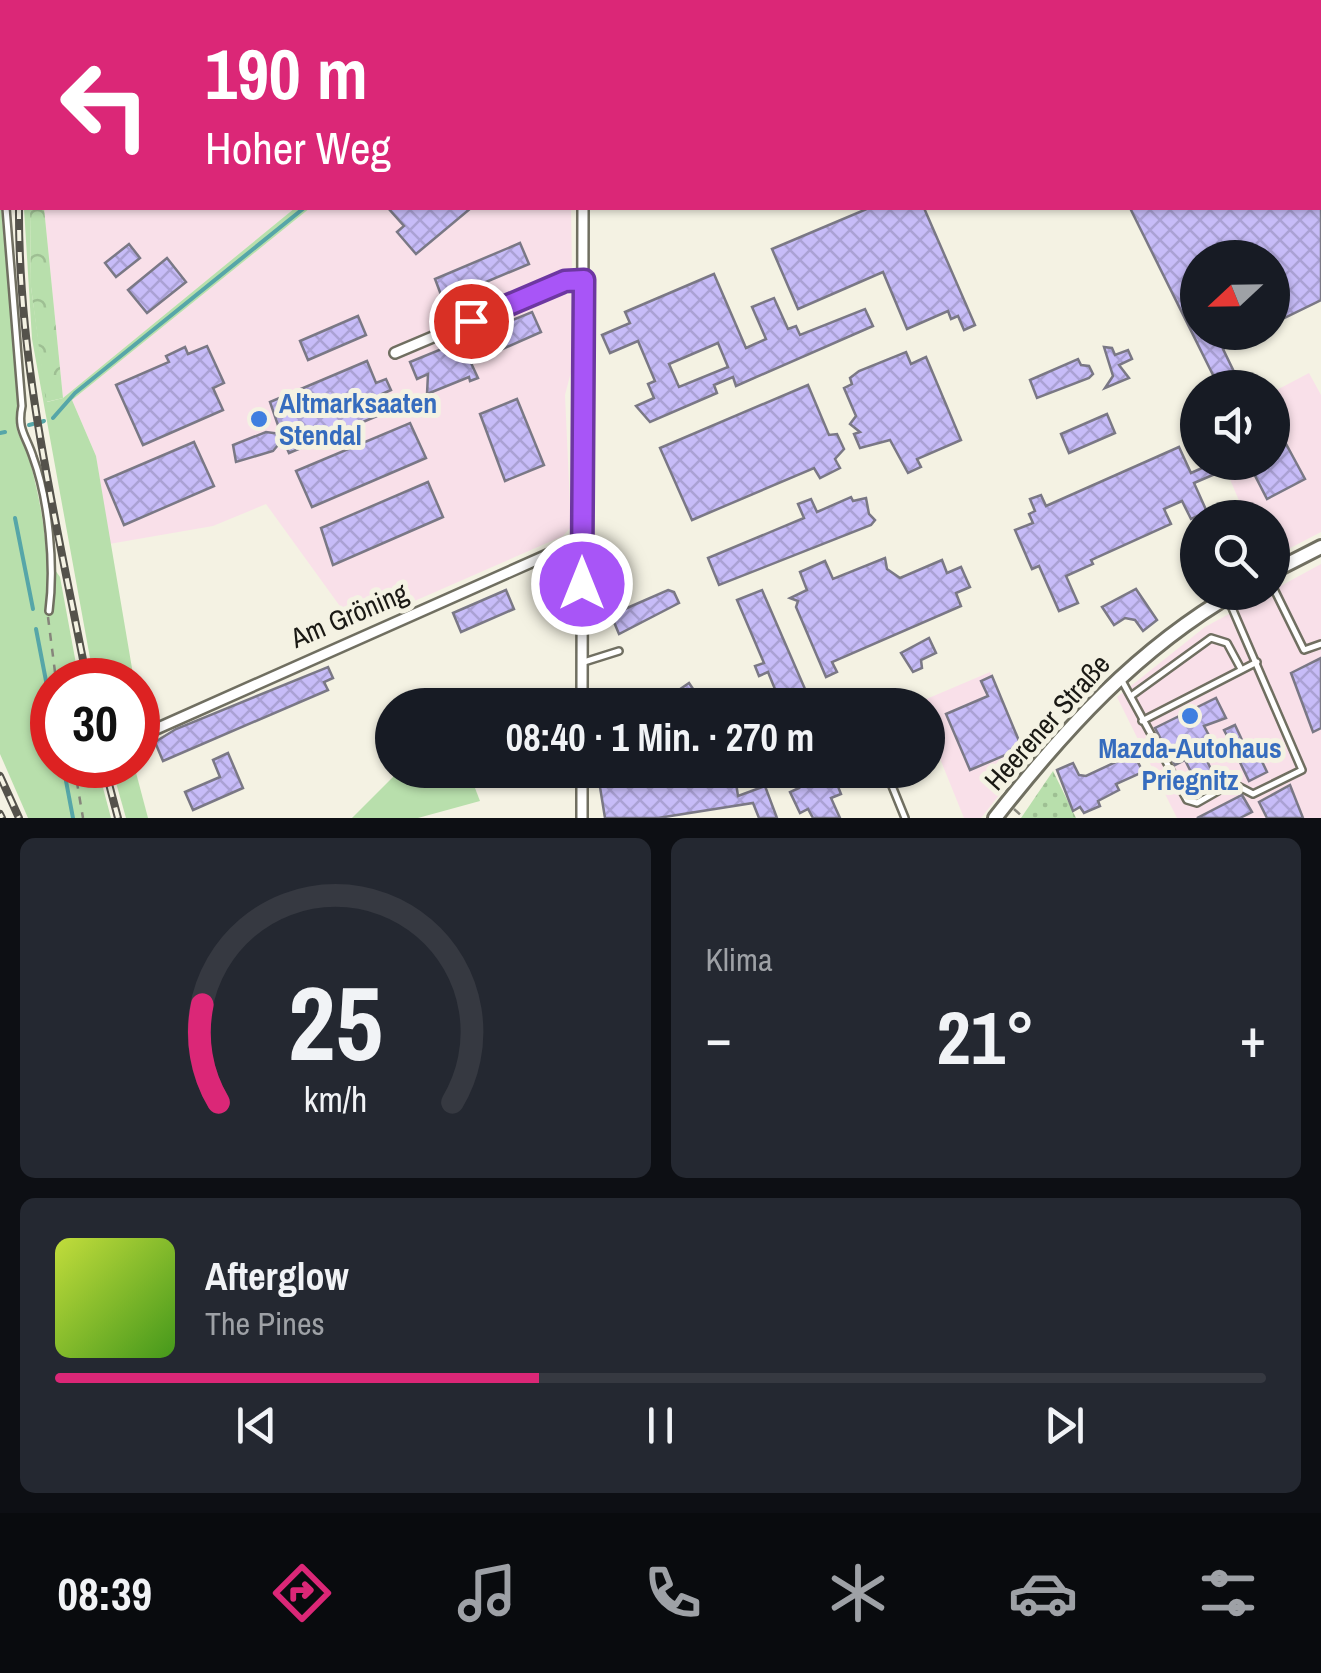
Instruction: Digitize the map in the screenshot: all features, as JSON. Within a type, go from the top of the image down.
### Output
[{"type":"main road","points":[[1290,563],[1321,547]]},
{"type":"main road","name":"Heerener Straße","points":[[995,818],[1066,730],[1119,676],[1210,610]]},
{"type":"street","points":[[582,688],[583,210]]},
{"type":"street","points":[[395,353],[565,281],[584,280]]},
{"type":"street","name":"Am Gröning","points":[[160,727],[343,642],[563,548],[582,545]]},
{"type":"street","points":[[582,788],[582,818]]},
{"type":"lane","points":[[6,210],[22,406],[18,424],[33,456],[53,564],[49,611]]},
{"type":"lane","points":[[1119,676],[1187,800],[1197,803],[1232,783],[1252,794],[1302,770],[1280,725],[1278,706],[1237,610]]},
{"type":"lane","points":[[1284,610],[1304,650],[1321,644]]},
{"type":"lane","points":[[1130,696],[1211,638],[1227,642],[1241,670]]},
{"type":"lane","points":[[582,663],[619,651]]},
{"type":"lane","points":[[1142,720],[1256,662]]},
{"type":"lane","points":[[893,788],[905,818]]},
{"type":"path","points":[[49,611],[47,634],[52,658]]},
{"type":"path","points":[[78,788],[83,818]]},
{"type":"shaded area","points":[[44,210],[293,210],[63,398]]},
{"type":"shaded area","name":"Altmarksaaten Stendal","points":[[308,210],[571,210],[572,270],[496,305],[501,315],[553,293],[571,295],[572,368],[565,395],[571,527],[563,536],[355,627],[266,504],[213,526],[109,544],[96,456],[72,400]]},
{"type":"shaded area","points":[[1309,373],[1321,395],[1321,532],[1290,548],[1290,500],[1239,500],[1230,480],[1290,480],[1290,383]]},
{"type":"shaded area","points":[[1321,564],[1321,818],[1177,818],[1117,697],[1205,627],[1236,610],[1290,610],[1290,581]]},
{"type":"shaded area","points":[[990,672],[1027,760],[981,818],[964,818],[945,771],[945,691]]},
{"type":"green space","points":[[0,210],[19,403],[17,429],[30,462],[42,517],[47,555],[46,611],[52,613],[55,570],[60,577],[75,658],[30,658],[30,788],[103,788],[111,818],[28,818],[0,754]]},
{"type":"green space","points":[[24,210],[30,210],[31,287],[47,402],[63,398],[293,210],[308,210],[72,400],[96,456],[130,658],[90,658],[32,339]]},
{"type":"green space","points":[[30,210],[44,210],[63,398],[46,402],[31,287]]},
{"type":"green space","points":[[1053,771],[1076,818],[1021,818]]},
{"type":"green space","points":[[118,788],[140,788],[148,818],[126,818]]},
{"type":"green space","points":[[382,788],[475,788],[480,801],[418,818],[352,818]]},
{"type":"building","points":[[390,210],[469,210],[416,254],[397,232],[404,226]]},
{"type":"building","points":[[864,210],[925,210],[975,325],[964,330],[958,316],[951,319],[948,311],[907,329],[883,272],[798,309],[772,249]]},
{"type":"building","points":[[1131,210],[1321,210],[1321,300],[1290,315],[1290,240],[1180,240],[1180,309]]},
{"type":"building","points":[[520,243],[529,264],[443,300],[435,279]]},
{"type":"building","points":[[129,244],[140,258],[116,277],[105,263]]},
{"type":"building","points":[[167,258],[186,282],[147,313],[128,290]]},
{"type":"building","points":[[714,274],[746,348],[766,339],[752,307],[774,298],[788,329],[796,326],[800,335],[865,309],[873,326],[736,386],[733,377],[714,385],[717,393],[650,422],[636,406],[654,398],[648,384],[655,381],[638,341],[610,353],[602,335],[630,323],[625,312]],"holes":[[[718,343],[728,367],[679,387],[669,364]]]},
{"type":"building","points":[[532,312],[541,332],[471,363],[478,378],[470,381],[469,377],[427,394],[428,374],[417,379],[410,362]]},
{"type":"building","points":[[358,316],[366,335],[308,360],[300,341]]},
{"type":"building","points":[[207,346],[224,383],[213,388],[223,410],[143,445],[116,385],[169,362],[166,356],[185,347],[188,354]]},
{"type":"building","points":[[1104,347],[1112,348],[1115,355],[1128,350],[1132,359],[1119,365],[1129,378],[1105,388],[1113,376]]},
{"type":"building","points":[[1201,350],[1223,350],[1233,370],[1211,370]]},
{"type":"building","points":[[906,352],[911,364],[926,357],[961,440],[917,459],[921,467],[908,473],[890,440],[860,448],[854,434],[860,432],[850,424],[856,416],[844,388],[852,384],[850,378],[859,371]]},
{"type":"building","points":[[1078,359],[1081,365],[1089,366],[1093,374],[1089,378],[1037,398],[1030,380]]},
{"type":"building","points":[[367,361],[376,383],[386,379],[391,390],[382,394],[389,411],[289,453],[283,439],[273,451],[236,462],[233,445],[266,432],[281,434],[270,402]]},
{"type":"building","points":[[808,385],[829,435],[837,434],[844,449],[835,459],[840,468],[820,478],[814,468],[692,520],[660,448]]},
{"type":"building","points":[[517,399],[544,465],[505,481],[480,414]]},
{"type":"building","points":[[1107,414],[1115,433],[1069,453],[1061,434]]},
{"type":"building","points":[[410,423],[426,458],[312,507],[296,471]]},
{"type":"building","points":[[194,442],[214,486],[124,525],[105,480]]},
{"type":"building","points":[[1179,447],[1180,480],[1201,480],[1194,483],[1202,500],[1180,500],[1164,509],[1171,524],[1091,560],[1093,564],[1066,576],[1078,603],[1059,611],[1039,566],[1032,569],[1015,530],[1033,523],[1029,514],[1035,511],[1030,499],[1041,495],[1046,506]]},
{"type":"building","points":[[1290,451],[1305,479],[1267,499],[1257,480],[1290,480]]},
{"type":"building","points":[[428,482],[443,517],[333,565],[321,528]]},
{"type":"building","points":[[851,497],[853,501],[866,498],[869,514],[875,520],[871,525],[719,585],[708,558],[804,518],[798,504],[811,499],[817,512]]},
{"type":"building","points":[[885,558],[887,569],[900,578],[942,560],[947,573],[961,567],[970,587],[956,593],[961,606],[832,662],[837,672],[826,677],[796,607],[798,601],[790,598],[807,590],[800,572],[825,561],[833,579]]},
{"type":"building","points":[[1136,589],[1157,620],[1143,631],[1135,620],[1125,618],[1114,625],[1102,607]]},
{"type":"building","points":[[506,590],[514,609],[461,632],[453,613]]},
{"type":"building","points":[[668,590],[674,592],[679,603],[619,634],[611,615]]},
{"type":"building","points":[[762,590],[805,688],[774,688],[768,672],[759,676],[755,666],[764,663],[737,600]]},
{"type":"building","points":[[929,638],[936,653],[921,660],[922,668],[913,672],[901,653]]},
{"type":"building","points":[[1321,658],[1321,728],[1313,732],[1291,673]]},
{"type":"building","points":[[328,667],[333,678],[324,682],[328,690],[163,761],[160,739]]},
{"type":"building","points":[[992,676],[1022,748],[970,770],[946,714],[988,696],[981,681]]},
{"type":"building","points":[[1216,698],[1226,718],[1204,726],[1214,745],[1202,751],[1213,773],[1196,782],[1185,760],[1175,765],[1155,728]]},
{"type":"building","points":[[1235,725],[1249,755],[1257,751],[1267,772],[1249,781],[1237,756],[1229,760],[1225,750],[1233,747],[1224,730]]},
{"type":"building","points":[[1127,741],[1143,772],[1116,784],[1119,790],[1098,801],[1100,806],[1084,813],[1080,807],[1073,811],[1057,770],[1073,763],[1079,775],[1086,776],[1120,760],[1114,748]]},
{"type":"building","points":[[228,753],[243,788],[193,810],[185,792],[220,777],[213,760]]},
{"type":"building","points":[[1290,785],[1303,818],[1267,818],[1259,802]]},
{"type":"building","points":[[600,788],[737,788],[738,796],[766,788],[777,818],[759,818],[753,803],[658,818],[605,818]]},
{"type":"building","points":[[799,788],[839,788],[841,794],[831,798],[840,818],[813,818],[808,809],[800,813],[790,792]]},
{"type":"building","points":[[1242,795],[1252,812],[1240,818],[1197,818]]},
{"type":"waterway","points":[[53,418],[75,393],[302,210]]},
{"type":"waterway","points":[[29,425],[33,424]]},
{"type":"waterway","points":[[0,433],[5,432]]},
{"type":"waterway","points":[[15,518],[33,609]]},
{"type":"waterway","points":[[36,629],[42,658]]},
{"type":"waterway","points":[[67,788],[73,818]]},
{"type":"railway","points":[[19,210],[20,268],[32,386],[83,658]]},
{"type":"railway","points":[[0,776],[19,818]]},
{"type":"railway","points":[[110,788],[118,818]]},
{"type":"railway","points":[[0,814],[2,818]]},
{"type":"place","name":"Altmarksaaten Stendal","points":[[259,419]]},
{"type":"place","name":"Mazda-Autohaus Priegnitz","points":[[1190,716]]},
{"type":"route","points":[[471,321],[565,281],[584,280],[582,584]]}]
